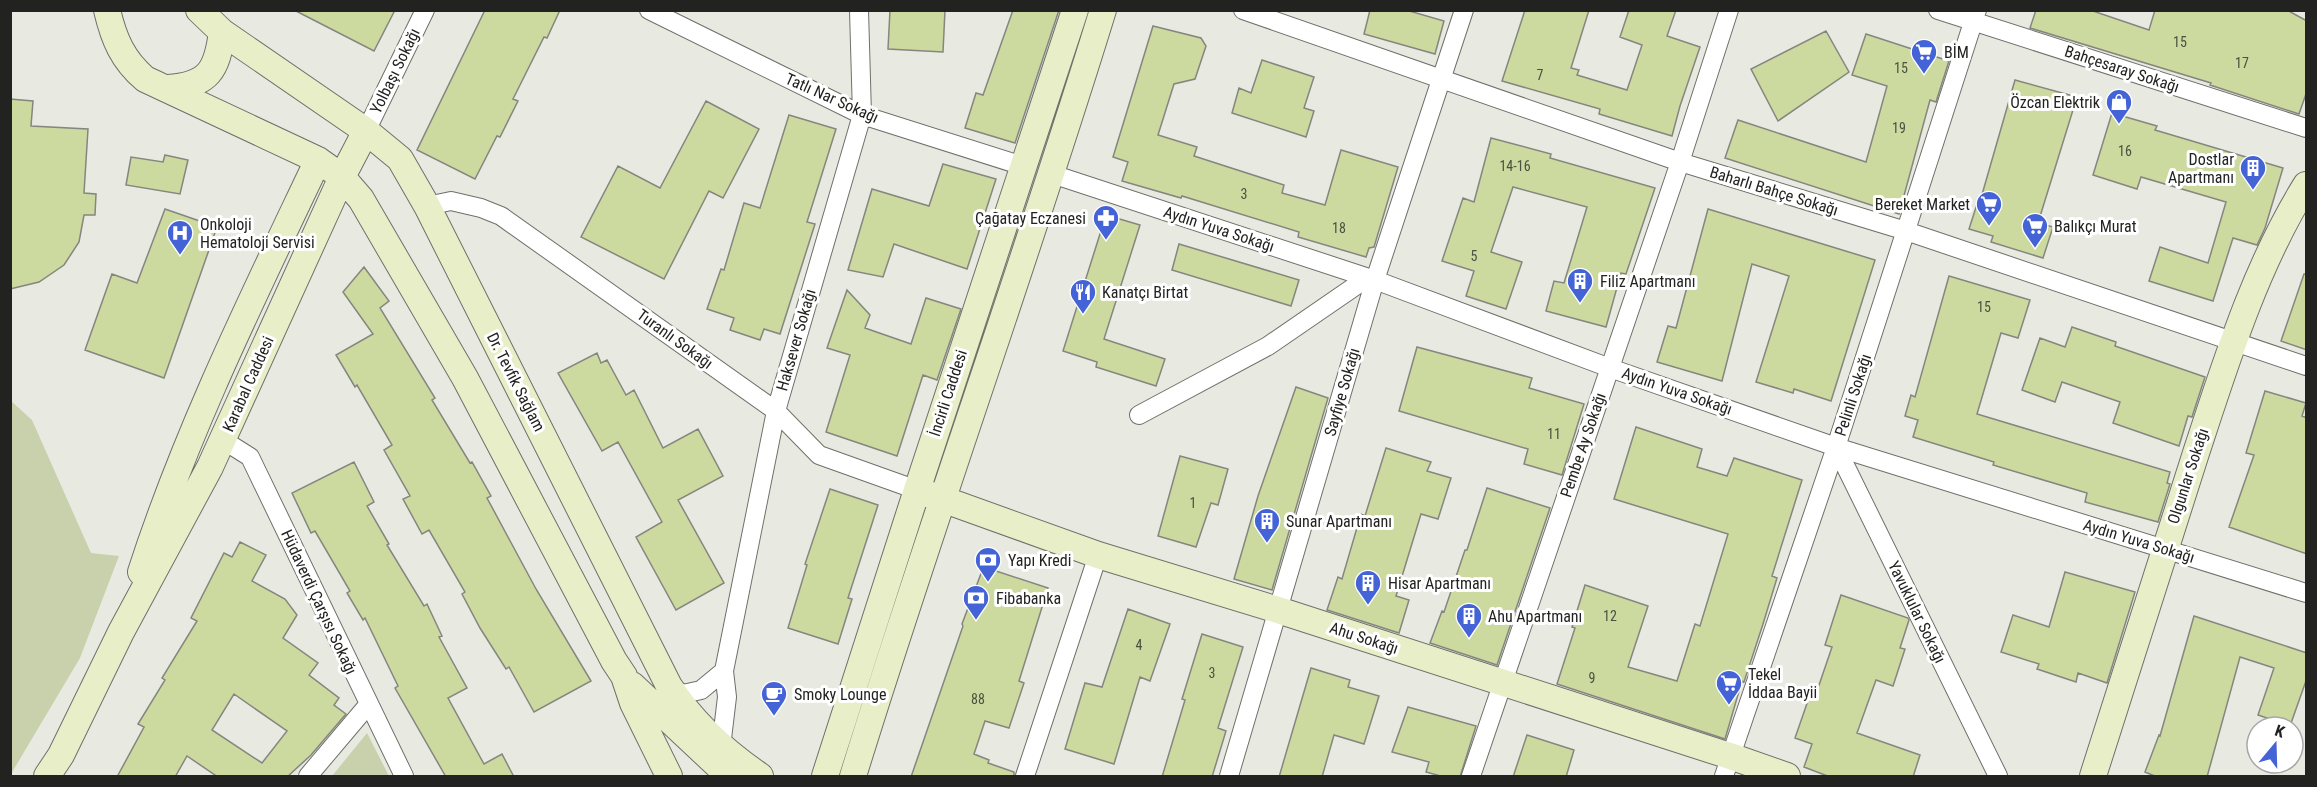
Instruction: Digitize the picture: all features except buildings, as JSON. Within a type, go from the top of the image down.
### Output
[{"type":"main road","points":[[107,10],[117,41],[129,65],[145,79],[318,160],[342,177],[361,199],[465,378],[624,676],[633,703],[669,777]]},
{"type":"main road","name":"İncirli Caddesi","points":[[825,777],[1075,10]]},
{"type":"main road","name":"İncirli Caddesi","points":[[853,777],[942,499],[1052,174],[1103,10]]},
{"type":"main road","name":"Dr. Tevfik Sağlam","points":[[201,11],[222,32],[366,131],[400,159],[428,206],[669,686],[679,701],[722,747],[760,777]]},
{"type":"main road","points":[[168,88],[194,84],[212,70],[219,56],[222,32]]},
{"type":"main road","name":"Karabal Caddesi","points":[[47,777],[60,756],[121,632],[223,440],[342,177],[366,131]]},
{"type":"main road","name":"Karabal Caddesi","points":[[121,632],[160,514],[184,454],[248,309],[318,160]]},
{"type":"main road","name":"Olgunlar Sokağı","points":[[2093,777],[2164,549],[2232,343],[2273,247],[2292,207],[2307,185]]},
{"type":"main road","name":"Ahu Sokağı","points":[[917,490],[1098,555],[1278,610],[1501,683],[1727,766],[1788,777]]},
{"type":"main road","points":[[624,676],[642,696],[729,777]]},
{"type":"street","name":"Yolbaşı Sokağı","points":[[366,131],[425,10]]},
{"type":"street","name":"Tatlı Nar Sokağı","points":[[649,10],[862,115],[1023,166]]},
{"type":"street","name":"Haksever Sokağı","points":[[722,747],[727,697],[724,671],[776,411],[862,115],[859,10]]},
{"type":"street","name":"Baharlı Bahçe Sokağı","points":[[1243,10],[1680,162],[1906,231],[2232,343],[2307,366]]},
{"type":"street","name":"Sayfiye Sokağı","points":[[1229,777],[1371,279],[1464,10]]},
{"type":"street","name":"Pembe Ay Sokağı","points":[[1471,777],[1501,683],[1680,162],[1729,10]]},
{"type":"street","name":"Bahçesaray Sokağı","points":[[1938,10],[1975,16],[2307,128]]},
{"type":"street","name":"Pelinli Sokağı","points":[[1727,766],[1836,447],[1975,16]]},
{"type":"street","name":"Aydın Yuva Sokağı","points":[[1052,174],[1371,279],[1610,368],[1836,447],[2307,593]]},
{"type":"street","name":"Turanlı Sokağı","points":[[428,206],[450,201],[481,208],[501,216],[776,411],[819,455],[917,490]]},
{"type":"street","points":[[1139,415],[1268,346],[1371,279]]},
{"type":"street","name":"Hüdaverdi Çarşısı Sokağı","points":[[223,440],[250,457],[404,777]]},
{"type":"street","name":"Yavuklular Sokağı","points":[[1836,447],[1998,777]]},
{"type":"street","points":[[1025,777],[1098,555]]},
{"type":"street","points":[[669,686],[683,694],[701,690],[724,671]]},
{"type":"street","points":[[308,777],[368,705]]},
{"type":"green space","points":[[11,401],[32,420],[91,553],[119,556],[80,658],[11,774]]},
{"type":"green space","points":[[367,733],[389,776],[332,776]]},
{"type":"place","name":"BİM","points":[[1924,75]]},
{"type":"place","name":"Özcan Elektrik","points":[[2119,125]]},
{"type":"place","name":"Dostlar Apartmanı","points":[[2253,191]]},
{"type":"place","name":"Bereket Market","points":[[1989,227]]},
{"type":"place","name":"Çağatay Eczanesi","points":[[1106,241]]},
{"type":"place","name":"Balıkçı Murat","points":[[2035,249]]},
{"type":"place","name":"Onkoloji Hematoloji Servisi","points":[[180,256]]},
{"type":"place","name":"Filiz Apartmanı","points":[[1580,304]]},
{"type":"place","name":"Kanatçı Birtat","points":[[1083,315]]},
{"type":"place","name":"Sunar Apartmanı","points":[[1267,544]]},
{"type":"place","name":"Yapı Kredi","points":[[988,583]]},
{"type":"place","name":"Hisar Apartmanı","points":[[1368,606]]},
{"type":"place","name":"Fibabanka","points":[[976,621]]},
{"type":"place","name":"Ahu Apartmanı","points":[[1469,639]]},
{"type":"place","name":"Tekel İddaa Bayii","points":[[1729,706]]},
{"type":"place","name":"Smoky Lounge","points":[[774,717]]}]
